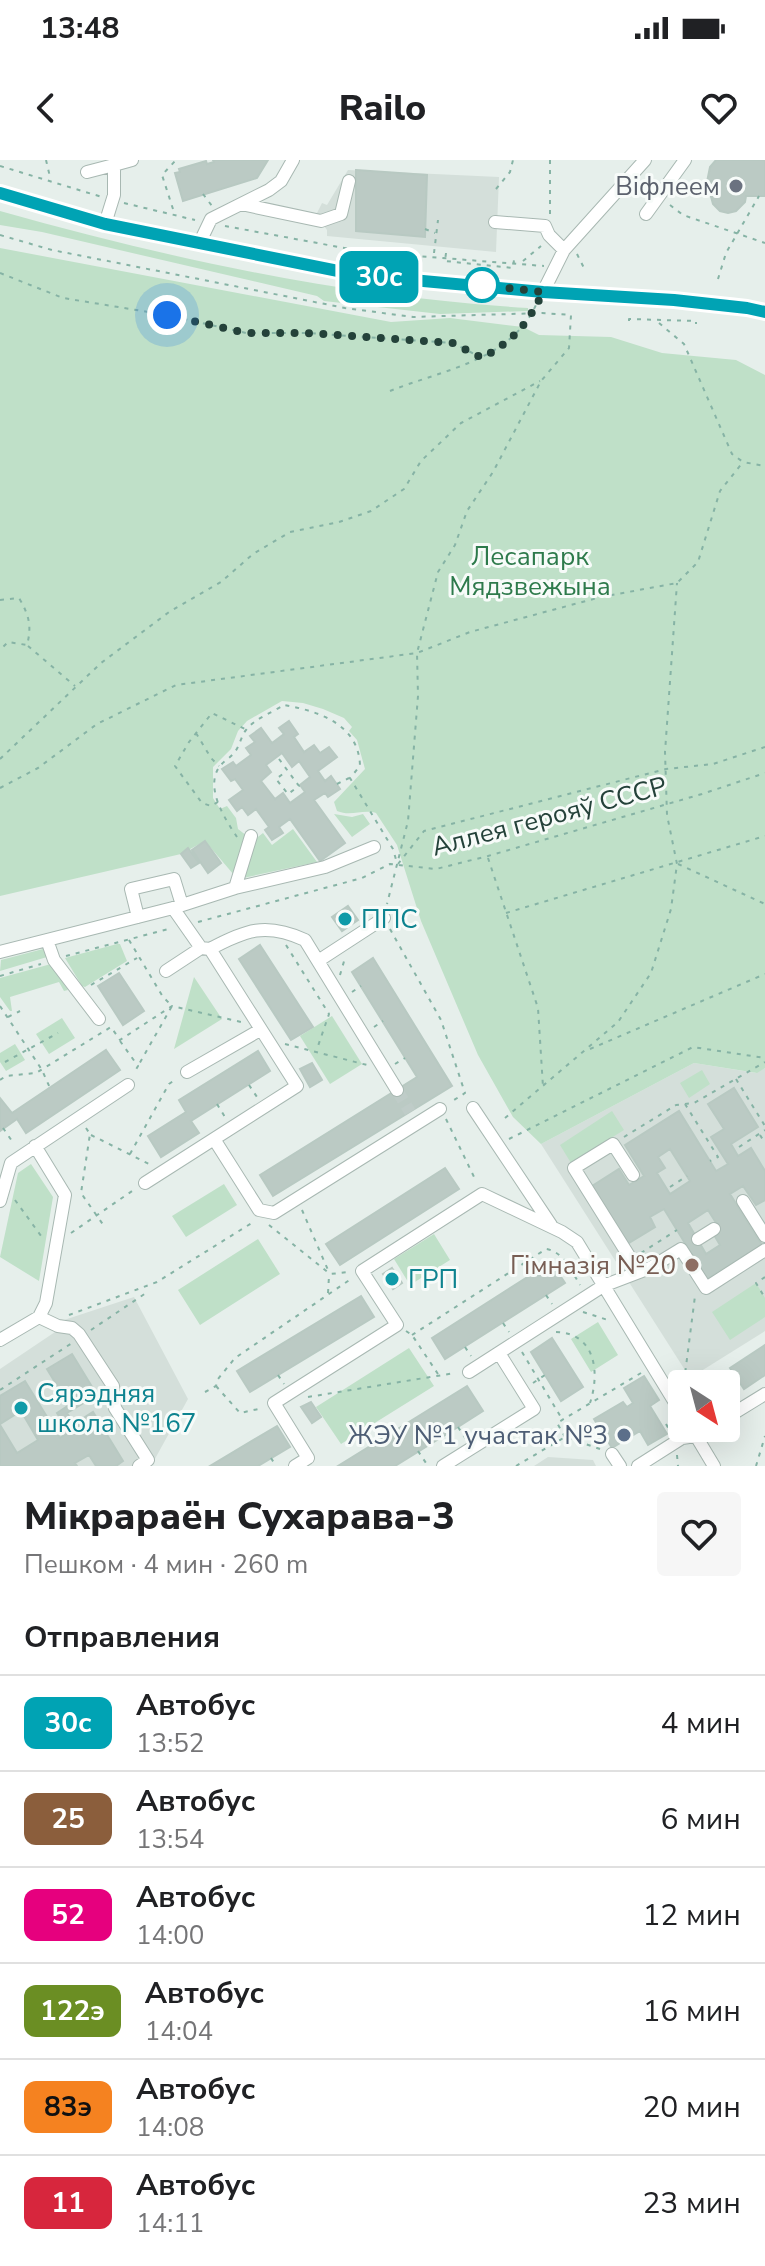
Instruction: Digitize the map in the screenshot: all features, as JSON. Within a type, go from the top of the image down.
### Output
[{"type":"main road","points":[[0,193],[105,224],[358,275],[674,300],[765,312]]},
{"type":"street","points":[[87,172],[132,160]]},
{"type":"street","points":[[199,244],[211,219],[269,190],[281,181],[293,160]]},
{"type":"street","points":[[543,292],[564,250],[645,160]]},
{"type":"street","points":[[646,214],[685,160]]},
{"type":"street","points":[[105,224],[113,200],[114,165]]},
{"type":"street","points":[[241,204],[321,221],[341,214],[349,181]]},
{"type":"street","points":[[495,222],[545,226],[549,235],[564,250]]},
{"type":"street","points":[[235,888],[247,841]]},
{"type":"street","points":[[0,952],[178,907],[235,888],[325,867],[374,847]]},
{"type":"street","points":[[138,917],[131,889],[174,879],[178,907],[186,925],[206,948],[297,1086],[145,1183]]},
{"type":"street","points":[[318,961],[384,918]]},
{"type":"street","points":[[166,971],[242,931],[286,931],[305,940],[397,1090]]},
{"type":"street","points":[[47,940],[54,960],[81,991],[99,1019]]},
{"type":"street","points":[[187,1072],[262,1034]]},
{"type":"street","points":[[0,1201],[11,1163],[128,1085]]},
{"type":"street","points":[[473,1108],[552,1228]]},
{"type":"street","points":[[214,1139],[259,1210],[274,1213],[440,1109]]},
{"type":"street","points":[[410,1112],[417,1124]]},
{"type":"street","points":[[633,1175],[613,1144],[574,1168],[639,1272]]},
{"type":"street","points":[[35,1146],[65,1195],[44,1320]]},
{"type":"street","points":[[295,1466],[308,1458],[274,1403],[397,1325],[362,1271],[482,1194],[577,1242],[668,1391]]},
{"type":"street","points":[[743,1201],[765,1236]]},
{"type":"street","points":[[469,1372],[603,1286],[650,1268],[714,1229]]},
{"type":"street","points":[[689,1245],[698,1275],[706,1288],[765,1250]]},
{"type":"street","points":[[0,1340],[44,1320],[72,1328],[113,1386],[115,1408],[148,1460],[139,1466]]},
{"type":"street","points":[[443,1466],[534,1409],[499,1353]]},
{"type":"street","points":[[740,1409],[765,1394]]},
{"type":"street","points":[[638,1466],[676,1442]]},
{"type":"street","points":[[699,1442],[714,1466]]},
{"type":"street","points":[[612,1454],[620,1466]]},
{"type":"path","points":[[46,160],[50,177]]},
{"type":"path","points":[[173,209],[162,175],[176,160]]},
{"type":"path","points":[[496,189],[510,172],[513,160]]},
{"type":"path","points":[[523,261],[545,243],[549,235],[550,160]]},
{"type":"path","points":[[0,166],[113,200],[209,223],[366,252],[446,256],[445,261],[513,268],[514,262],[554,267]]},
{"type":"path","points":[[658,196],[683,215],[765,243]]},
{"type":"path","points":[[718,279],[726,253],[759,196]]},
{"type":"path","points":[[434,253],[438,220]]},
{"type":"path","points":[[425,229],[436,234]]},
{"type":"path","points":[[0,235],[52,250],[345,308],[413,317],[533,313],[571,315],[569,348],[541,381],[493,472],[467,511],[455,545],[438,572],[417,653],[418,696],[408,821],[384,918],[441,1020],[465,1093],[440,1109]]},
{"type":"path","points":[[0,273],[63,298],[167,315],[246,333],[307,333],[453,343],[482,358]]},
{"type":"path","points":[[390,391],[482,358],[506,345],[533,313],[543,292]]},
{"type":"path","points":[[629,321],[696,321],[696,324]]},
{"type":"path","points":[[659,323],[684,344],[732,454],[743,462],[765,466]]},
{"type":"path","points":[[0,759],[101,663],[169,612],[221,582],[253,554],[290,532],[339,522],[371,511],[404,489],[421,461],[461,423],[541,381]]},
{"type":"path","points":[[0,788],[38,768],[97,724],[176,685],[417,653],[470,632],[601,597],[677,583],[698,562],[720,491],[743,462]]},
{"type":"path","points":[[505,1118],[543,1089],[618,1022],[651,973],[671,909],[677,864],[667,803],[665,752],[677,583]]},
{"type":"path","points":[[0,600],[19,598],[32,629],[27,645]]},
{"type":"path","points":[[0,650],[8,642],[27,645],[75,686]]},
{"type":"path","points":[[247,841],[222,815],[215,787],[220,767],[235,752],[246,729],[252,725],[284,705],[312,710],[329,718],[344,729],[359,754],[360,766],[350,778],[337,784]]},
{"type":"path","points":[[218,802],[211,806],[202,803],[175,766],[212,713],[246,729]]},
{"type":"path","points":[[252,725],[255,729]]},
{"type":"path","points":[[196,733],[220,767]]},
{"type":"path","name":"Аллея герояў СССР","points":[[397,864],[424,831],[666,769],[713,764],[765,747]]},
{"type":"path","points":[[279,759],[299,786],[288,794],[276,779],[287,771]]},
{"type":"path","name":"Аллея герояў СССР","points":[[397,864],[436,869],[765,773]]},
{"type":"path","points":[[350,778],[393,849],[397,864]]},
{"type":"path","points":[[506,913],[765,836]]},
{"type":"path","points":[[488,856],[538,1008],[543,1089]]},
{"type":"path","points":[[0,976],[362,878],[390,864],[397,864]]},
{"type":"path","points":[[677,864],[765,904]]},
{"type":"path","points":[[277,931],[329,1014],[317,1050]]},
{"type":"path","points":[[128,939],[163,997],[172,1006],[240,1022],[262,1034],[372,1066]]},
{"type":"path","points":[[81,991],[138,958]]},
{"type":"path","points":[[585,1051],[765,974]]},
{"type":"path","points":[[0,1006],[42,1070],[50,1088]]},
{"type":"path","points":[[120,1040],[172,1006]]},
{"type":"path","points":[[128,1085],[172,1006]]},
{"type":"path","points":[[7,1017],[20,1011]]},
{"type":"path","points":[[0,1080],[6,1076],[36,1073],[111,1027],[138,1066]]},
{"type":"path","points":[[5,1062],[58,1033]]},
{"type":"path","points":[[498,1145],[693,1047],[765,1060]]},
{"type":"path","points":[[613,1144],[676,1105],[694,1103],[765,1060]]},
{"type":"path","points":[[130,1154],[169,1084],[187,1072]]},
{"type":"path","points":[[735,1078],[765,1128],[739,1147]]},
{"type":"path","points":[[249,1085],[263,1107]]},
{"type":"path","points":[[217,1104],[232,1127]]},
{"type":"path","points":[[685,1104],[718,1157],[710,1161]]},
{"type":"path","points":[[78,1118],[90,1134],[163,1171]]},
{"type":"path","points":[[448,1121],[482,1194]]},
{"type":"path","points":[[3,1128],[23,1155]]},
{"type":"path","points":[[90,1134],[81,1193],[104,1226]]},
{"type":"path","points":[[760,1134],[765,1143]]},
{"type":"path","points":[[670,1187],[687,1176]]},
{"type":"path","points":[[4,1186],[55,1248],[145,1183]]},
{"type":"path","points":[[302,1214],[330,1274],[328,1296]]},
{"type":"path","points":[[44,1320],[157,1282],[259,1218]]},
{"type":"path","points":[[274,1227],[330,1274],[362,1271]]},
{"type":"path","points":[[631,1259],[677,1230]]},
{"type":"path","points":[[412,1335],[546,1249],[554,1250],[565,1261],[587,1296]]},
{"type":"path","points":[[205,1392],[216,1386],[235,1358],[362,1271]]},
{"type":"path","points":[[686,1370],[698,1275]]},
{"type":"path","points":[[765,1277],[756,1283],[765,1298]]},
{"type":"path","points":[[0,1390],[146,1293]]},
{"type":"path","points":[[568,1308],[628,1326]]},
{"type":"path","points":[[397,1325],[412,1335],[439,1375]]},
{"type":"path","points":[[554,1331],[573,1335],[582,1341],[593,1358],[596,1378],[590,1403]]},
{"type":"path","points":[[521,1349],[562,1419]]},
{"type":"path","points":[[612,1454],[565,1437],[557,1423],[653,1366]]},
{"type":"path","points":[[299,1399],[469,1372]]},
{"type":"path","points":[[522,1390],[545,1375]]},
{"type":"path","points":[[216,1386],[240,1413],[274,1403]]},
{"type":"path","points":[[756,1466],[765,1436]]},
{"type":"path","points":[[516,1466],[565,1437]]},
{"type":"path","points":[[418,1451],[428,1466]]},
{"type":"path","points":[[271,1458],[276,1466]]},
{"type":"shaded area","points":[[348,170],[499,177],[496,252],[327,236],[327,230],[316,215],[322,203],[327,205]]},
{"type":"shaded area","name":"Гімназія №20","points":[[694,1063],[756,1073],[765,1068],[765,1331],[703,1370],[685,1370],[541,1144]]},
{"type":"shaded area","points":[[134,1297],[188,1399],[151,1466],[0,1466],[0,1369],[58,1330],[58,1322]]},
{"type":"shaded area","points":[[548,1457],[593,1460],[596,1466],[534,1466]]},
{"type":"green space","points":[[0,211],[261,274],[393,295],[528,308],[528,311],[440,314],[324,301],[317,296],[0,225]]},
{"type":"green space","name":"Лесапарк Мядзвежына","points":[[0,248],[391,322],[450,318],[523,327],[539,335],[611,337],[662,353],[736,360],[765,375],[765,1068],[757,1073],[694,1063],[541,1144],[513,1117],[478,1055],[421,921],[397,845],[376,813],[337,811],[334,802],[365,769],[357,740],[349,731],[352,727],[344,718],[303,703],[282,701],[247,721],[238,731],[231,749],[213,767],[213,798],[220,809],[227,806],[236,818],[238,829],[247,836],[234,875],[205,841],[181,854],[0,896]]},
{"type":"green space","points":[[334,814],[352,817],[363,814],[370,824],[352,837]]},
{"type":"green space","points":[[293,829],[317,862],[243,878],[254,840],[263,833],[272,845]]},
{"type":"green space","points":[[120,944],[127,961],[82,986],[65,958]]},
{"type":"green space","points":[[43,949],[47,957],[0,971],[1,960]]},
{"type":"green space","points":[[51,964],[68,990],[64,991],[59,982],[10,997],[10,1011],[0,997],[0,978]]},
{"type":"green space","points":[[194,977],[222,1019],[174,1049]]},
{"type":"green space","points":[[332,1016],[362,1064],[330,1084],[300,1036]]},
{"type":"green space","points":[[62,1018],[75,1038],[49,1054],[36,1034]]},
{"type":"green space","points":[[15,1044],[25,1060],[6,1071],[0,1062],[0,1053]]},
{"type":"green space","points":[[702,1070],[710,1084],[689,1098],[680,1083]]},
{"type":"green space","points":[[612,1111],[624,1130],[571,1163],[560,1145]]},
{"type":"green space","points":[[31,1164],[53,1197],[39,1281],[0,1257],[18,1173]]},
{"type":"green space","points":[[224,1184],[237,1205],[186,1237],[172,1216]]},
{"type":"green space","points":[[434,1234],[450,1260],[410,1285],[394,1259]]},
{"type":"green space","points":[[258,1239],[280,1274],[200,1325],[178,1290]]},
{"type":"green space","points":[[756,1283],[765,1298],[765,1317],[730,1340],[712,1312]]},
{"type":"green space","points":[[598,1322],[618,1355],[591,1372],[571,1339]]},
{"type":"green space","points":[[409,1348],[434,1386],[341,1444],[316,1407]]},
{"type":"building","points":[[213,160],[268,160],[257,178],[183,201],[175,173],[180,172],[179,169]]},
{"type":"building","name":"Віфлеем","points":[[716,160],[765,160],[765,196],[746,196],[745,202],[736,211],[720,211],[713,204],[707,182],[710,167]]},
{"type":"building","points":[[356,170],[427,175],[425,237],[356,231]]},
{"type":"building","points":[[289,721],[298,734],[294,737],[304,752],[314,745],[320,753],[329,747],[337,757],[318,771],[325,781],[331,776],[340,789],[328,797],[325,793],[314,800],[345,843],[320,861],[290,819],[279,827],[283,833],[272,840],[265,830],[269,827],[256,809],[248,815],[242,807],[237,811],[229,800],[243,790],[222,769],[233,762],[236,766],[251,755],[246,748],[255,742],[250,736],[261,728],[272,743],[284,734],[279,728]],"holes":[[[282,753],[292,767],[299,761],[310,777],[300,785],[305,792],[290,803],[283,793],[275,799],[261,781],[271,772],[266,765]]]},
{"type":"building","points":[[205,841],[221,863],[208,873],[192,850]]},
{"type":"building","points":[[188,848],[199,863],[191,868],[181,854]]},
{"type":"building","name":"ППС","points":[[348,906],[358,920],[342,931],[332,917]]},
{"type":"building","points":[[260,945],[313,1027],[291,1040],[239,959]]},
{"type":"building","points":[[373,958],[452,1086],[273,1196],[260,1175],[417,1077],[352,972]]},
{"type":"building","points":[[119,973],[144,1011],[123,1025],[98,986]]},
{"type":"building","points":[[106,1050],[120,1070],[26,1133],[17,1119],[0,1131],[0,1098],[12,1113]]},
{"type":"building","points":[[258,1051],[270,1071],[191,1121],[199,1133],[161,1157],[148,1136],[186,1112],[179,1100]]},
{"type":"building","points":[[312,1063],[322,1080],[310,1087],[300,1069]]},
{"type":"building","points":[[734,1088],[758,1127],[731,1144],[738,1156],[751,1148],[765,1171],[765,1200],[756,1205],[743,1186],[730,1194],[762,1245],[707,1279],[664,1209],[650,1217],[655,1227],[627,1244],[592,1186],[619,1169],[629,1185],[644,1176],[625,1145],[679,1111],[716,1171],[728,1164],[711,1137],[724,1129],[708,1104]],"holes":[[[670,1149],[690,1181],[670,1194],[657,1173],[665,1168],[658,1157]],[[708,1210],[720,1229],[713,1233],[720,1245],[706,1254],[688,1223]]]},
{"type":"building","points":[[445,1168],[459,1189],[340,1265],[326,1244]]},
{"type":"building","points":[[551,1262],[565,1283],[445,1359],[432,1338]]},
{"type":"building","name":"ГРП","points":[[392,1268],[402,1283],[393,1289],[383,1274]]},
{"type":"building","points":[[361,1296],[374,1317],[250,1392],[237,1371]]},
{"type":"building","points":[[552,1338],[583,1387],[561,1401],[531,1352]]},
{"type":"building","points":[[765,1345],[765,1375],[744,1389],[740,1383],[740,1370],[730,1368]]},
{"type":"building","name":"Сярэдняя школа №167","points":[[72,1354],[97,1395],[67,1413],[74,1424],[93,1412],[123,1461],[116,1466],[96,1466],[89,1455],[75,1463],[77,1466],[0,1466],[0,1425],[17,1453],[38,1440],[21,1411],[0,1424],[0,1396],[25,1381],[60,1438],[69,1432],[57,1413],[69,1405],[47,1369]]},
{"type":"building","name":"ЖЭУ №1 участак №3","points":[[644,1376],[659,1400],[650,1406],[667,1434],[648,1445],[640,1431],[612,1448],[594,1419],[623,1402],[627,1407],[633,1403],[624,1388]]},
{"type":"building","points":[[467,1386],[483,1411],[458,1427],[395,1466],[338,1466]]},
{"type":"building","points":[[311,1402],[321,1417],[312,1423],[301,1407]]},
{"type":"building","points":[[277,1426],[290,1447],[258,1466],[210,1466]]},
{"type":"tunnel","points":[[397,1090],[410,1112]]},
{"type":"bus line","name":"30с","points":[[0,193],[105,224],[358,275],[674,300],[765,312]]},
{"type":"place","name":"Віфлеем","points":[[736,186]]},
{"type":"place","name":"ППС","points":[[345,919]]},
{"type":"place","name":"Гімназія №20","points":[[692,1265]]},
{"type":"place","name":"ГРП","points":[[392,1279]]},
{"type":"place","name":"Сярэдняя школа №167","points":[[21,1408]]},
{"type":"place","name":"ЖЭУ №1 участак №3","points":[[624,1435]]},
{"type":"route","points":[[167,315],[246,333],[307,333],[453,343],[482,358],[506,345],[523,327],[543,292],[482,285]]}]
